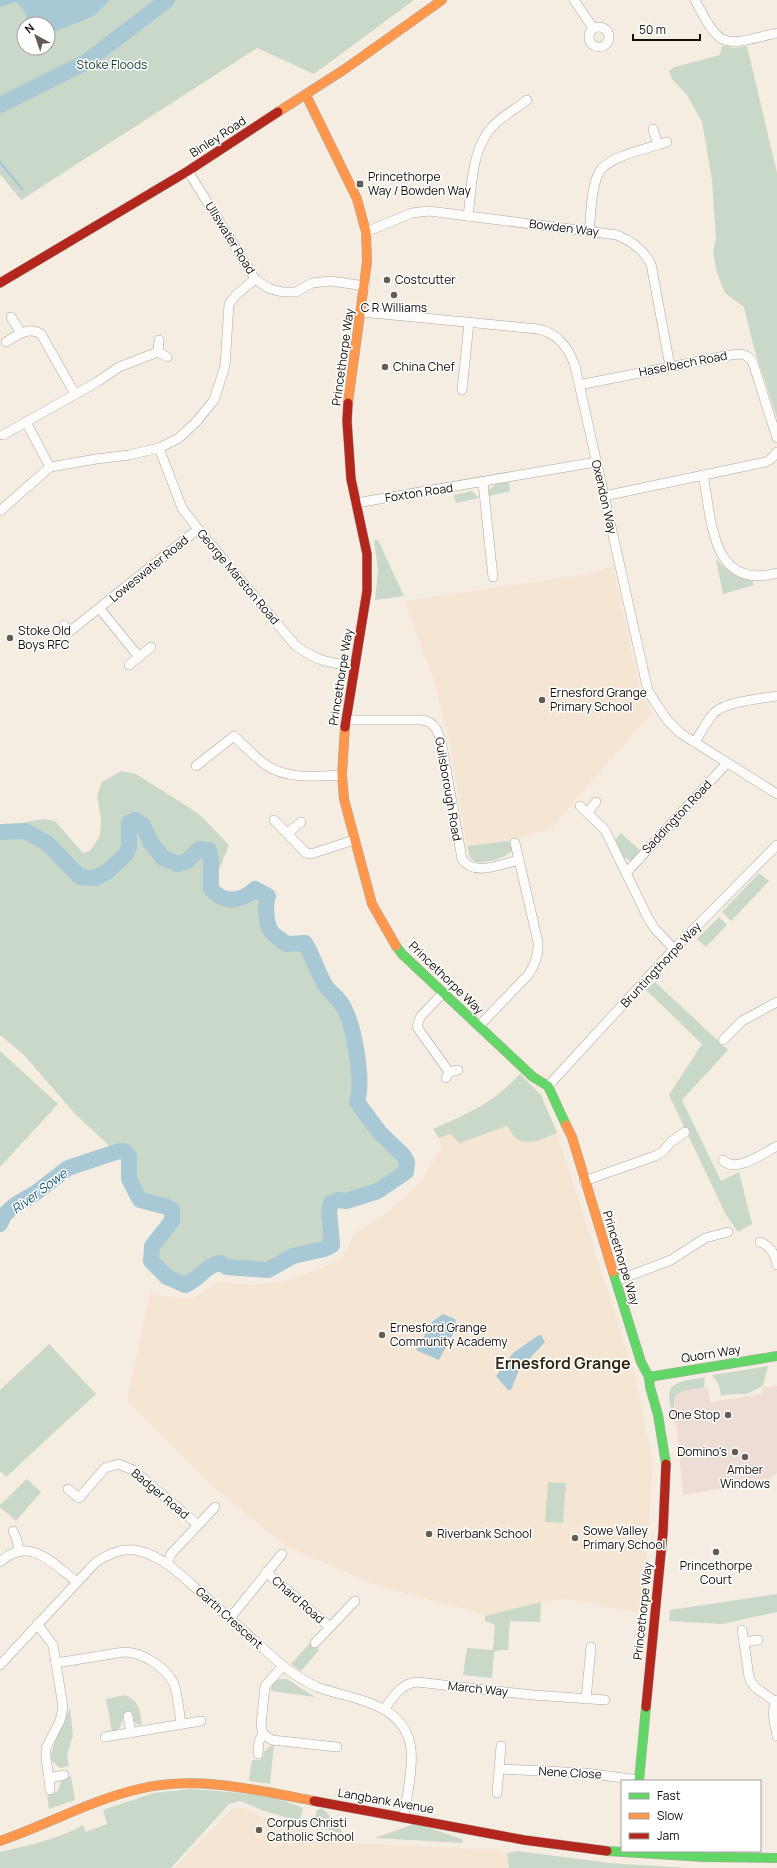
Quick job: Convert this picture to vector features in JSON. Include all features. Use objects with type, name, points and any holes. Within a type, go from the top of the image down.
[{"type":"street","name":"Binley Road","points":[[0,284],[188,172],[306,95],[399,32],[442,0]]},
{"type":"street","points":[[574,0],[593,28]]},
{"type":"street","points":[[695,0],[709,26],[723,40],[735,43],[777,33]]},
{"type":"street","name":"Princethorpe Way","points":[[306,95],[357,199],[366,232],[367,262],[365,286],[347,410],[349,465],[366,546],[368,573],[367,596],[346,720],[342,775],[344,799],[372,904],[388,934],[402,954],[442,994],[533,1076],[548,1086],[572,1137],[584,1181],[641,1362],[650,1377],[650,1387],[659,1421],[666,1466],[663,1532],[639,1780]]},
{"type":"street","points":[[468,216],[476,158],[484,138],[495,124],[527,100]]},
{"type":"street","points":[[589,232],[595,182],[602,168],[614,160],[663,143],[654,128]]},
{"type":"street","name":"Ullswater Road","points":[[50,467],[129,455],[159,448],[179,438],[198,422],[214,400],[225,366],[229,304],[236,295],[255,279],[188,172]]},
{"type":"street","name":"Bowden Way","points":[[366,232],[420,212],[435,212],[589,232],[623,238],[633,243],[647,257],[653,272],[670,366]]},
{"type":"street","points":[[255,279],[268,288],[282,292],[296,292],[312,284],[331,281],[365,286]]},
{"type":"street","name":"Oxendon Way","points":[[361,312],[538,330],[550,333],[564,345],[571,355],[579,384],[646,687],[667,720],[680,733],[777,794]]},
{"type":"street","points":[[11,317],[21,333]]},
{"type":"street","points":[[462,390],[469,323]]},
{"type":"street","points":[[6,342],[21,333],[30,330],[37,331],[44,338],[75,394]]},
{"type":"street","points":[[158,352],[159,340]]},
{"type":"street","points":[[3,435],[119,367],[158,352]]},
{"type":"street","points":[[158,352],[167,357]]},
{"type":"street","name":"Haselbech Road","points":[[579,384],[736,354],[747,356],[753,363],[777,438]]},
{"type":"street","points":[[0,511],[50,467],[26,422]]},
{"type":"street","name":"George Marston Road","points":[[159,448],[182,508],[295,645],[311,657],[329,663],[354,666]]},
{"type":"street","points":[[604,496],[766,462],[772,459],[777,452]]},
{"type":"street","name":"Foxton Road","points":[[356,503],[483,483],[596,462]]},
{"type":"street","points":[[703,475],[716,545],[721,556],[731,567],[746,575],[760,576],[777,573]]},
{"type":"street","points":[[483,483],[493,577]]},
{"type":"street","name":"Loweswater Road","points":[[64,626],[69,632],[100,609],[198,529]]},
{"type":"street","name":"Loweswater Road","points":[[100,609],[139,657]]},
{"type":"street","points":[[129,666],[151,647]]},
{"type":"street","points":[[695,742],[712,716],[721,709],[733,704],[777,696]]},
{"type":"street","name":"Guilsborough Road","points":[[346,720],[422,720],[433,724],[437,729],[442,746],[462,858],[469,866],[478,869],[519,860]]},
{"type":"street","points":[[196,766],[234,736],[266,765],[279,772],[305,776],[342,775]]},
{"type":"street","name":"Saddington Road","points":[[627,872],[727,762]]},
{"type":"street","points":[[588,812],[596,802]]},
{"type":"street","points":[[580,806],[588,812],[605,830],[627,872],[648,918],[655,929],[674,949]]},
{"type":"street","points":[[274,820],[306,852],[311,854],[354,840]]},
{"type":"street","points":[[288,833],[301,822]]},
{"type":"street","points":[[479,1026],[528,974],[537,958],[538,942],[515,842]]},
{"type":"street","name":"Bruntingthorpe Way","points":[[548,1086],[674,949],[777,845]]},
{"type":"street","points":[[442,994],[418,1020],[417,1027],[451,1073]]},
{"type":"street","points":[[723,1040],[742,1021],[777,1002]]},
{"type":"street","points":[[584,1181],[655,1156],[662,1152],[671,1142],[685,1132]]},
{"type":"street","points":[[723,1160],[731,1165],[741,1164],[777,1146]]},
{"type":"street","points":[[616,1281],[671,1260],[706,1238],[728,1232]]},
{"type":"street","points":[[760,1242],[767,1245],[773,1252],[777,1265]]},
{"type":"street","name":"Quorn Way","points":[[650,1377],[777,1356]]},
{"type":"street","name":"Badger Road","points":[[68,1489],[79,1498],[105,1468],[118,1464],[133,1470],[198,1525]]},
{"type":"street","name":"Badger Road","points":[[167,1564],[171,1554],[215,1507]]},
{"type":"street","points":[[13,1530],[19,1551]]},
{"type":"street","points":[[0,1562],[19,1551],[29,1550],[36,1552],[76,1581]]},
{"type":"street","name":"Garth Crescent","points":[[0,1666],[76,1581],[96,1562],[123,1550],[138,1551],[167,1564],[283,1666],[310,1684],[368,1702],[387,1711],[401,1724],[411,1749],[410,1774],[404,1816]]},
{"type":"street","name":"Chard Road","points":[[230,1618],[282,1554]]},
{"type":"street","name":"Chard Road","points":[[266,1572],[330,1627]]},
{"type":"street","name":"Chard Road","points":[[315,1643],[355,1601]]},
{"type":"street","points":[[37,1624],[53,1645],[63,1707],[60,1720],[46,1748],[50,1790]]},
{"type":"street","points":[[742,1630],[749,1678],[756,1688],[776,1701],[773,1715],[777,1736]]},
{"type":"street","points":[[744,1642],[758,1640]]},
{"type":"street","points":[[586,1699],[591,1647]]},
{"type":"street","points":[[56,1664],[124,1652],[144,1655],[156,1664],[173,1683],[181,1724]]},
{"type":"street","points":[[283,1666],[265,1686],[261,1725],[264,1734],[272,1740],[337,1747]]},
{"type":"street","name":"March Way","points":[[387,1711],[386,1707],[400,1689],[408,1683],[417,1682],[533,1695],[605,1700]]},
{"type":"street","points":[[128,1716],[130,1733]]},
{"type":"street","points":[[105,1737],[201,1720]]},
{"type":"street","points":[[258,1754],[259,1741],[264,1734]]},
{"type":"street","points":[[497,1793],[501,1746]]},
{"type":"street","name":"Nene Close","points":[[500,1769],[585,1773],[632,1780]]},
{"type":"street","points":[[49,1778],[64,1774]]},
{"type":"street","name":"Langbank Avenue","points":[[0,1841],[97,1803],[136,1790],[160,1785],[191,1783],[252,1789],[404,1816],[491,1834],[583,1848],[621,1851]]},
{"type":"street","name":"Langbank Avenue","points":[[632,1852],[712,1858],[777,1858]]},
{"type":"shaded area","name":"Ernesford Grange Primary School","points":[[613,566],[640,690],[652,713],[551,829],[509,841],[467,846],[449,739],[435,684],[405,601],[588,574]]},
{"type":"shaded area","name":"Ernesford Grange Community Academy","points":[[541,1095],[555,1127],[634,1372],[653,1462],[643,1614],[567,1599],[541,1602],[485,1616],[465,1609],[378,1586],[284,1545],[218,1491],[127,1401],[150,1293],[174,1298],[191,1299],[218,1282],[253,1285],[282,1282],[329,1265],[342,1258],[356,1232],[387,1213],[423,1179],[442,1146],[439,1138]]},
{"type":"shaded area","points":[[707,1386],[710,1402],[763,1394],[762,1388],[777,1386],[777,1473],[772,1477],[765,1481],[683,1495],[674,1397],[680,1391]]},
{"type":"shaded area","name":"Corpus Christi Catholic School","points":[[240,1807],[262,1817],[352,1843],[499,1850],[507,1853],[509,1868],[174,1868],[229,1812],[234,1808]]},
{"type":"green space","name":"Stoke Floods","points":[[0,0],[414,0],[314,74],[257,48],[21,200],[0,174]]},
{"type":"green space","points":[[722,46],[734,48],[747,46],[777,173],[777,418],[754,348],[744,307],[725,293],[717,273],[713,252],[716,239],[712,180],[702,122],[687,95],[672,79],[669,71],[675,67],[720,55]]},
{"type":"green space","points":[[509,482],[510,491],[489,496],[489,490],[496,484]]},
{"type":"green space","points":[[472,491],[479,498],[456,503],[454,495]]},
{"type":"green space","points":[[374,540],[378,540],[404,596],[375,600],[378,570]]},
{"type":"green space","points":[[716,559],[732,573],[752,581],[754,585],[723,594]]},
{"type":"green space","points":[[121,771],[136,774],[190,808],[202,817],[229,845],[221,865],[210,882],[211,889],[216,896],[227,901],[249,895],[255,889],[268,896],[266,914],[269,928],[272,933],[286,944],[305,943],[325,985],[343,1006],[351,1026],[358,1068],[359,1093],[357,1102],[380,1133],[403,1155],[407,1162],[406,1172],[378,1191],[346,1201],[338,1200],[331,1203],[329,1212],[332,1245],[324,1249],[294,1256],[268,1270],[227,1267],[220,1263],[211,1265],[196,1281],[185,1285],[167,1277],[151,1261],[152,1246],[172,1221],[172,1210],[167,1207],[140,1200],[129,1179],[129,1155],[124,1151],[116,1152],[75,1114],[24,1055],[0,1035],[0,828],[5,832],[25,822],[44,819],[55,821],[83,853],[90,851],[100,836],[101,818],[97,796],[102,782]]},
{"type":"green space","points":[[621,833],[642,852],[631,861],[622,856],[614,841]]},
{"type":"green space","points":[[509,841],[513,850],[500,858],[485,862],[475,862],[470,857],[467,846]]},
{"type":"green space","points":[[759,873],[769,881],[731,921],[722,912]]},
{"type":"green space","points":[[719,917],[727,925],[706,947],[697,939]]},
{"type":"green space","points":[[655,982],[728,1050],[682,1100],[721,1181],[739,1172],[752,1224],[738,1232],[726,1215],[669,1095],[702,1044],[646,990]]},
{"type":"green space","points":[[0,1051],[58,1104],[0,1167]]},
{"type":"green space","points":[[520,1074],[541,1095],[557,1133],[532,1142],[527,1142],[517,1139],[507,1126],[460,1143],[450,1134],[439,1138],[433,1129],[480,1107],[500,1093]]},
{"type":"green space","points":[[49,1344],[96,1394],[6,1477],[0,1471],[0,1390]]},
{"type":"green space","points":[[768,1366],[763,1386],[746,1394],[730,1394],[721,1396],[719,1385],[712,1375]]},
{"type":"green space","points":[[705,1377],[704,1387],[684,1391],[676,1396],[674,1407],[676,1427],[670,1404],[670,1390],[680,1382]]},
{"type":"green space","points":[[27,1479],[41,1492],[16,1521],[0,1507],[0,1505]]},
{"type":"green space","points":[[548,1482],[566,1483],[563,1523],[545,1522]]},
{"type":"green space","points":[[777,1594],[777,1612],[722,1624],[669,1621],[670,1610]]},
{"type":"green space","points":[[541,1602],[540,1622],[510,1621],[508,1650],[499,1650],[494,1652],[492,1678],[463,1675],[467,1648],[493,1650],[495,1625],[485,1621],[485,1616]]},
{"type":"green space","points":[[310,1643],[319,1650],[301,1671],[291,1664]]},
{"type":"green space","points":[[279,1679],[287,1679],[315,1697],[271,1691],[272,1684]]},
{"type":"green space","points":[[125,1695],[134,1701],[138,1707],[142,1725],[136,1724],[131,1716],[123,1717],[119,1728],[112,1732],[106,1699]]},
{"type":"green space","points":[[70,1708],[73,1735],[67,1755],[69,1766],[60,1768],[50,1759],[57,1735]]},
{"type":"green space","points":[[274,1745],[270,1784],[249,1781],[252,1760],[260,1760],[264,1756],[263,1753],[269,1747]]},
{"type":"green space","points":[[71,1776],[75,1800],[49,1809],[47,1796],[58,1791],[61,1780]]},
{"type":"green space","points":[[191,1789],[234,1792],[262,1796],[290,1803],[303,1808],[300,1821],[267,1812],[240,1801],[229,1804],[171,1868],[0,1868],[0,1852],[63,1835],[83,1825],[86,1832],[107,1824],[103,1810],[154,1793]]},
{"type":"green space","points":[[322,1808],[344,1834],[312,1826],[317,1810]]},
{"type":"green space","points":[[414,1824],[462,1839],[463,1843],[375,1838]]},
{"type":"green space","points":[[517,1851],[610,1863],[688,1868],[509,1868],[507,1853]]},
{"type":"water","points":[[0,0],[110,0],[94,16],[56,31],[56,16],[26,16],[24,10],[16,2],[0,7]]},
{"type":"water","points":[[443,1314],[455,1319],[457,1326],[439,1360],[416,1350],[433,1321]]},
{"type":"water","points":[[541,1335],[545,1342],[519,1370],[511,1390],[508,1390],[496,1376],[513,1353]]},
{"type":"waterway","name":"River Sowe","points":[[0,105],[86,62],[167,0]]},
{"type":"waterway","points":[[0,162],[22,189]]},
{"type":"waterway","name":"River Sowe","points":[[0,832],[25,831],[47,843],[80,877],[95,878],[107,872],[126,854],[129,847],[129,823],[135,820],[143,825],[151,843],[163,858],[178,864],[187,861],[199,849],[209,850],[211,861],[211,889],[221,897],[233,900],[238,899],[244,897],[255,889],[268,896],[266,914],[269,928],[274,935],[286,944],[305,943],[325,985],[341,1003],[347,1015],[351,1026],[359,1067],[359,1093],[357,1102],[380,1133],[403,1155],[407,1162],[406,1172],[378,1191],[346,1201],[338,1200],[331,1203],[329,1212],[332,1245],[324,1249],[293,1256],[268,1270],[227,1267],[220,1263],[206,1269],[195,1279],[185,1285],[167,1277],[151,1261],[152,1246],[172,1221],[172,1210],[167,1207],[140,1200],[129,1179],[129,1156],[124,1151],[116,1152],[68,1168],[34,1194],[15,1205],[4,1215],[0,1224]]},
{"type":"traffic: fast","points":[[396,946],[402,954],[533,1077],[548,1086],[566,1125]]},
{"type":"traffic: fast","points":[[613,1272],[641,1362],[649,1377],[650,1387],[658,1415],[666,1464]]},
{"type":"traffic: fast","points":[[649,1377],[777,1356]]},
{"type":"traffic: fast","points":[[639,1780],[646,1707]]},
{"type":"traffic: fast","points":[[607,1851],[621,1852]]},
{"type":"traffic: fast","points":[[623,1852],[704,1857],[777,1858]]},
{"type":"traffic: slow","points":[[278,112],[345,69],[442,0]]},
{"type":"traffic: slow","points":[[306,95],[357,199],[366,232],[367,262],[348,403]]},
{"type":"traffic: slow","points":[[345,727],[342,775],[344,799],[372,904],[396,946]]},
{"type":"traffic: slow","points":[[566,1125],[572,1137],[613,1272]]},
{"type":"traffic: slow","points":[[0,1841],[86,1806],[121,1794],[161,1785],[183,1783],[227,1786],[314,1801]]},
{"type":"traffic: jam","points":[[0,283],[188,171],[278,112]]},
{"type":"traffic: jam","points":[[345,727],[367,591],[367,554],[351,479],[347,421],[348,403]]},
{"type":"traffic: jam","points":[[646,1707],[663,1532],[666,1464]]},
{"type":"traffic: jam","points":[[314,1801],[524,1840],[607,1851]]},
{"type":"place","name":"Princethorpe Way / Bowden Way","points":[[360,184]]},
{"type":"place","name":"Costcutter","points":[[387,280]]},
{"type":"place","name":"C R Williams","points":[[394,295]]},
{"type":"place","name":"China Chef","points":[[385,367]]},
{"type":"place","name":"Stoke Old Boys RFC","points":[[10,638]]},
{"type":"place","name":"Ernesford Grange Primary School","points":[[542,700]]},
{"type":"place","name":"Ernesford Grange Community Academy","points":[[382,1335]]},
{"type":"place","name":"One Stop","points":[[728,1415]]},
{"type":"place","name":"Domino's","points":[[735,1452]]},
{"type":"place","name":"Amber Windows","points":[[745,1457]]},
{"type":"place","name":"Riverbank School","points":[[429,1534]]},
{"type":"place","name":"Sowe Valley Primary School","points":[[575,1538]]},
{"type":"place","name":"Princethorpe Court","points":[[716,1552]]},
{"type":"place","name":"Corpus Christi Catholic School","points":[[259,1830]]},
{"type":"district","name":"Ernesford Grange","points":[[563,1363]]}]
